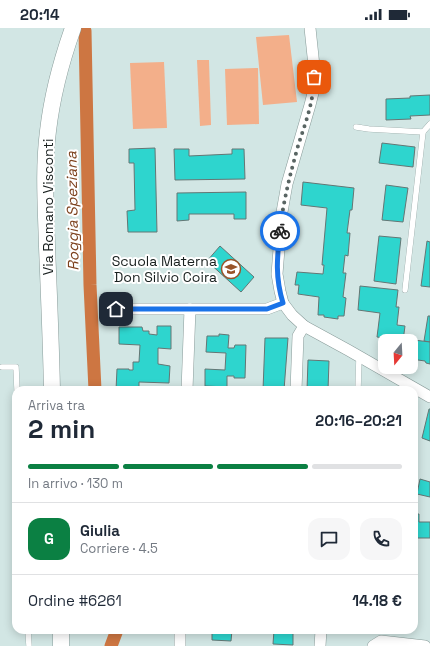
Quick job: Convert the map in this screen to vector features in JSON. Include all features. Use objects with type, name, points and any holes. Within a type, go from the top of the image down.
[{"type":"street","name":"Via Romano Visconti","points":[[52,386],[46,160],[52,100],[59,71],[73,28]]},
{"type":"street","points":[[310,28],[314,66],[314,89],[287,184],[282,212],[277,274],[283,303],[292,315],[304,326],[411,386]]},
{"type":"street","points":[[116,309],[267,309],[283,303]]},
{"type":"street","points":[[187,386],[190,309]]},
{"type":"street","points":[[296,386],[298,336],[304,326]]},
{"type":"street","points":[[418,390],[430,397]]},
{"type":"street","points":[[61,634],[61,646]]},
{"type":"street","points":[[180,634],[180,646]]},
{"type":"street","points":[[320,634],[320,646]]},
{"type":"street","points":[[373,646],[382,641],[425,646]]},
{"type":"lane","points":[[405,290],[424,132],[430,124]]},
{"type":"lane","points":[[356,127],[424,132]]},
{"type":"lane","points":[[358,386],[359,356]]},
{"type":"lane","points":[[2,367],[16,367],[17,386]]},
{"type":"lane","points":[[28,634],[29,646]]},
{"type":"shaded area","points":[[289,35],[297,102],[263,105],[256,37]]},
{"type":"shaded area","points":[[197,60],[209,60],[211,125],[200,126]]},
{"type":"shaded area","points":[[164,62],[167,128],[133,129],[130,63]]},
{"type":"shaded area","points":[[258,68],[259,124],[227,125],[225,69]]},
{"type":"building","points":[[430,95],[430,115],[410,116],[411,119],[386,120],[386,99]]},
{"type":"building","points":[[382,143],[415,147],[413,167],[379,163]]},
{"type":"building","points":[[155,148],[157,232],[128,232],[127,211],[135,210],[134,163],[129,163],[129,149]]},
{"type":"building","points":[[174,149],[189,149],[189,156],[232,154],[232,149],[244,149],[245,179],[175,180]]},
{"type":"building","points":[[303,182],[354,188],[352,210],[350,210],[347,233],[350,233],[348,256],[345,255],[343,273],[346,273],[343,297],[346,298],[344,316],[338,316],[338,319],[318,315],[319,297],[298,294],[299,285],[295,285],[297,272],[323,274],[324,265],[322,265],[327,208],[301,205]]},
{"type":"building","points":[[386,185],[408,188],[403,222],[382,220]]},
{"type":"building","points":[[246,192],[246,219],[234,219],[234,214],[189,214],[189,220],[177,221],[177,193]]},
{"type":"building","points":[[379,236],[401,238],[396,284],[374,281]]},
{"type":"building","points":[[427,241],[430,242],[430,287],[421,286]]},
{"type":"building","name":"Scuola Materna Don Silvio Coira","points":[[220,246],[254,277],[241,292],[207,261]]},
{"type":"building","points":[[360,286],[398,290],[396,307],[399,307],[397,325],[405,326],[404,334],[378,334],[377,337],[380,313],[358,310]]},
{"type":"building","points":[[428,316],[430,316],[430,342],[424,341]]},
{"type":"building","points":[[157,326],[171,326],[171,349],[158,348],[158,364],[170,366],[169,383],[139,382],[139,386],[116,386],[117,369],[133,370],[133,362],[139,362],[140,345],[119,344],[119,327],[142,327],[143,331],[149,331],[149,334],[157,335]]},
{"type":"building","points":[[219,334],[229,335],[228,348],[234,348],[235,345],[246,345],[245,378],[234,378],[234,376],[227,376],[227,386],[205,386],[205,369],[225,370],[226,353],[206,352],[207,336],[219,336]]},
{"type":"building","points":[[265,338],[288,338],[284,386],[263,386]]},
{"type":"building","points":[[418,340],[430,342],[430,364],[426,363],[425,361],[418,360]]},
{"type":"building","points":[[308,360],[329,361],[328,386],[307,386]]},
{"type":"building","points":[[430,409],[430,441],[422,438]]},
{"type":"building","points":[[420,479],[430,482],[430,497],[418,494]]},
{"type":"building","points":[[418,514],[419,522],[430,522],[430,538],[418,538]]},
{"type":"building","points":[[212,634],[232,634],[231,641],[212,640]]},
{"type":"building","points":[[274,634],[293,634],[293,645],[273,644]]},
{"type":"waterway","name":"Roggia Speziana","points":[[85,31],[90,285],[95,386]]},
{"type":"waterway","name":"Roggia Speziana","points":[[111,646],[116,634]]},
{"type":"way so far","points":[[280,231],[287,184],[310,105],[314,89],[314,77]]},
{"type":"place","name":"Scuola Materna Don Silvio Coira","points":[[231,269]]},
{"type":"route","points":[[116,309],[267,309],[283,303],[277,274],[280,231]]}]
